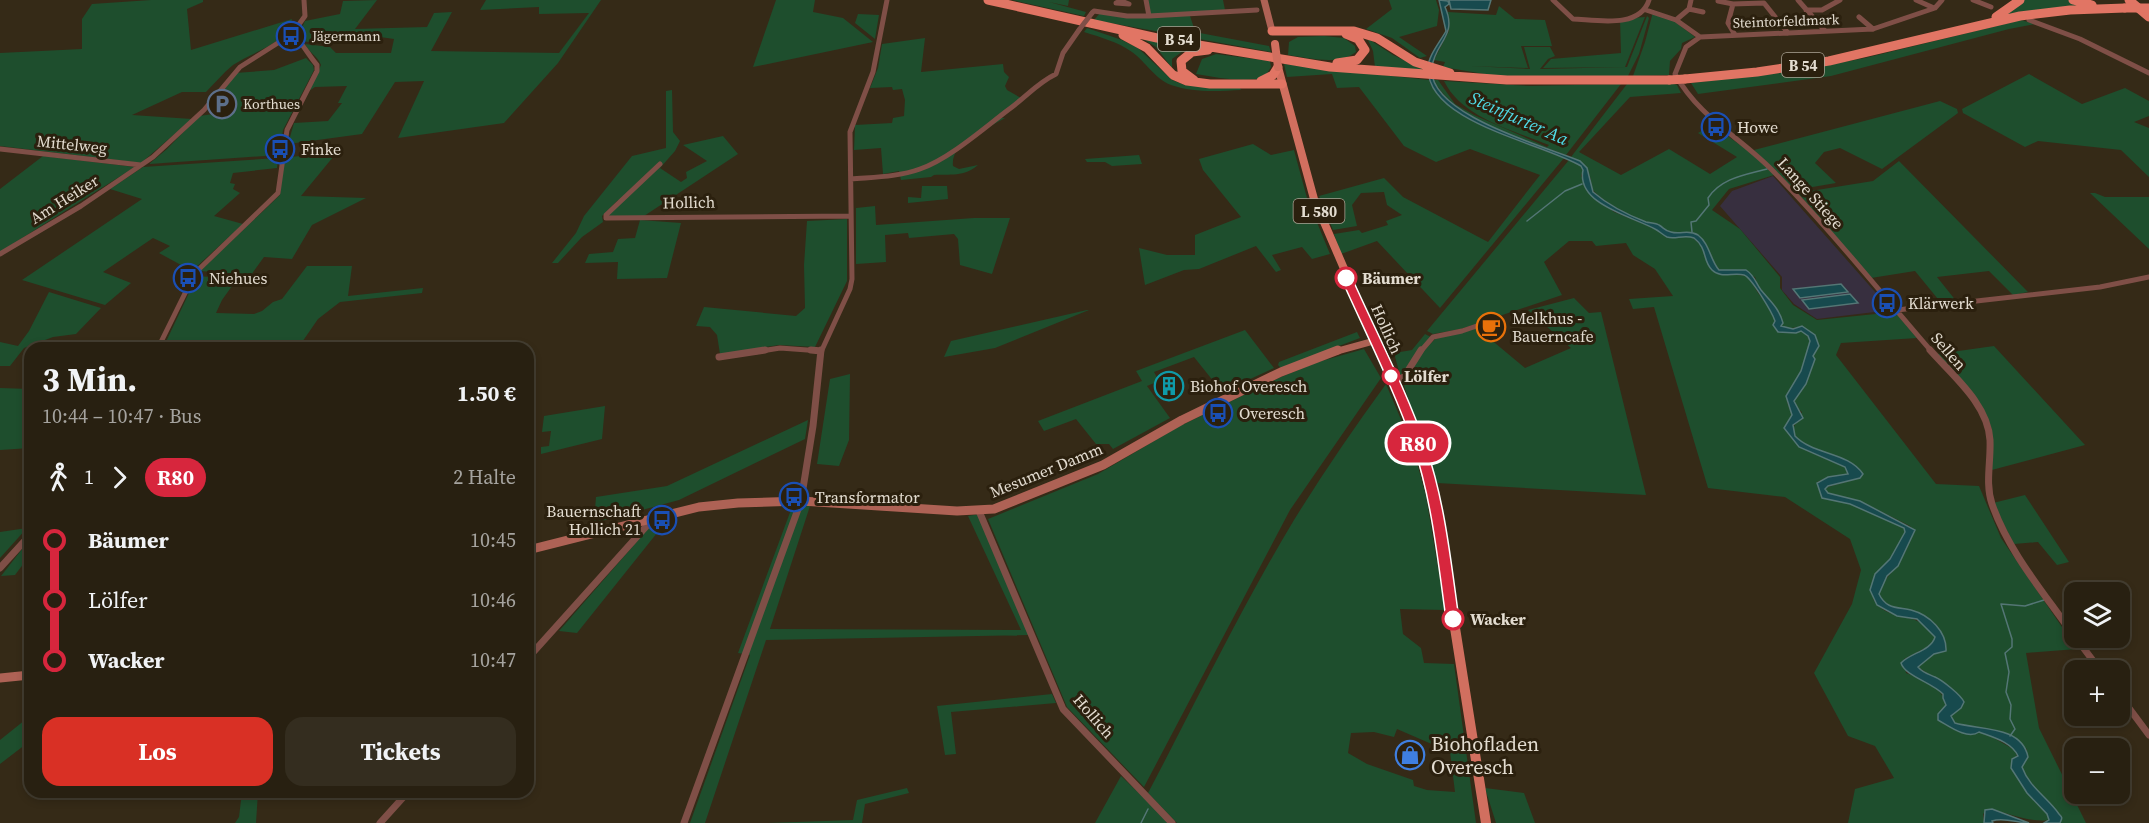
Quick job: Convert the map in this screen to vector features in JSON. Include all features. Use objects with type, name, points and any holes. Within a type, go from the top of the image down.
[{"type":"highway","name":"B 54","points":[[988,0],[1089,24],[1330,67],[1507,80],[1618,81],[1672,77],[1685,79],[1757,72],[1829,61],[1978,25],[2049,12],[2110,8],[2127,4],[2149,8]]},
{"type":"highway","name":"B 54","points":[[999,0],[1097,24],[1316,62],[1417,75]]},
{"type":"highway","points":[[1978,25],[2004,13],[2020,0]]},
{"type":"highway","points":[[2073,0],[2110,8]]},
{"type":"highway","points":[[2127,4],[2149,17]]},
{"type":"highway","points":[[1089,24],[1138,42],[1173,75],[1187,81],[1210,84],[1282,84]]},
{"type":"highway","points":[[1272,31],[1349,34],[1358,39],[1365,50],[1357,60],[1316,62]]},
{"type":"highway","points":[[1272,31],[1353,31],[1377,38],[1415,62],[1448,75]]},
{"type":"highway","points":[[1275,44],[1285,33]]},
{"type":"highway","points":[[1247,54],[1197,51],[1183,57],[1180,67],[1186,75],[1198,81],[1261,81],[1282,84]]},
{"type":"highway","points":[[1261,81],[1269,79],[1278,67]]},
{"type":"main road","name":"L 580","points":[[1264,0],[1272,31]]},
{"type":"main road","name":"Hollich","points":[[1272,31],[1282,84],[1314,199],[1413,428],[1431,487],[1486,823]]},
{"type":"main road","name":"Mesumer Damm","points":[[534,548],[699,507],[801,501],[979,511],[1006,506],[1079,476],[1182,420],[1304,362],[1374,341]]},
{"type":"main road","points":[[0,678],[24,676]]},
{"type":"street","points":[[161,342],[195,273],[278,193],[287,130],[317,71],[317,65],[304,51],[298,38],[292,34],[305,16],[304,0]]},
{"type":"street","points":[[684,823],[801,501],[821,351],[850,290],[852,279],[850,132],[873,72],[886,0]]},
{"type":"street","points":[[1146,0],[1149,16]]},
{"type":"street","points":[[1553,0],[1573,19],[1639,16],[1646,9],[1648,0]]},
{"type":"street","points":[[1676,20],[1689,9],[1691,0]]},
{"type":"street","points":[[1798,0],[1825,32]]},
{"type":"street","points":[[1806,10],[1822,10],[1839,0]]},
{"type":"street","points":[[1916,0],[1935,8],[1942,0]]},
{"type":"street","points":[[1973,0],[1991,7]]},
{"type":"street","points":[[1718,1],[1732,4],[1764,3],[1788,33]]},
{"type":"street","points":[[1732,4],[1728,23],[1735,35]]},
{"type":"street","name":"Steintorfeldmark","points":[[1700,38],[1873,29],[1935,8]]},
{"type":"street","points":[[1646,9],[1676,20],[1700,38],[1686,47],[1672,77]]},
{"type":"street","points":[[1689,9],[1702,12]]},
{"type":"street","points":[[851,179],[912,173],[943,157],[1010,109],[1043,80],[1056,74],[1063,53],[1094,11],[1127,16],[1149,16],[1257,10]]},
{"type":"street","name":"Steintorfeldmark","points":[[1859,17],[1873,29]]},
{"type":"street","points":[[2028,20],[2080,39],[2149,73]]},
{"type":"street","name":"Am Heiker","points":[[0,254],[81,206],[142,165],[204,110],[240,67],[292,34]]},
{"type":"street","name":"Lange Stiege","points":[[1672,77],[1712,123],[1762,159],[1897,310]]},
{"type":"street","name":"Mittelweg","points":[[0,149],[142,165]]},
{"type":"street","name":"Hollich","points":[[660,164],[606,215],[606,218],[851,216]]},
{"type":"street","name":"Sellen","points":[[1897,310],[2100,287],[2149,277]]},
{"type":"street","name":"Sellen","points":[[1897,310],[1987,417],[1990,430],[1988,487],[1992,504],[2009,540],[2026,568],[2064,622]]},
{"type":"street","points":[[1394,382],[1404,377],[1416,356],[1433,337],[1462,331],[1500,318]]},
{"type":"street","points":[[719,357],[780,348],[821,351]]},
{"type":"street","name":"Hollich","points":[[979,511],[1063,709],[1172,823]]},
{"type":"street","points":[[534,651],[655,517]]},
{"type":"street","points":[[0,568],[24,542]]},
{"type":"street","name":"Sellen","points":[[2083,648],[2092,660]]},
{"type":"street","points":[[2130,709],[2149,735]]},
{"type":"street","points":[[380,823],[403,798]]},
{"type":"shaded area","points":[[1773,176],[1891,310],[1817,319],[1794,304],[1782,290],[1782,277],[1720,206],[1732,191]]},
{"type":"green space","points":[[151,0],[203,0],[187,9],[191,50],[292,19],[289,28],[276,41],[233,65],[206,92],[182,92],[132,115],[192,119],[141,163],[0,146],[0,53],[82,49],[82,19],[92,4]]},
{"type":"green space","points":[[377,0],[355,29],[427,27],[434,13],[452,12],[431,51],[559,53],[589,13],[539,14],[539,7],[480,10],[486,0],[601,0],[558,63],[504,123],[398,138],[424,81],[395,82],[362,134],[288,144],[294,123],[328,121],[342,103],[338,103],[347,86],[315,87],[309,91],[321,65],[305,44],[330,47],[336,53],[391,53],[394,39],[346,32],[328,45],[302,41],[300,32],[305,21],[340,14],[343,1]]},
{"type":"green space","points":[[776,0],[815,0],[813,12],[843,18],[873,42],[753,67]]},
{"type":"green space","points":[[1012,0],[1069,0],[1068,6],[1049,2],[1086,12],[1084,16]]},
{"type":"green space","points":[[1147,0],[1223,0],[1225,10],[1150,15]]},
{"type":"green space","points":[[1389,0],[1436,0],[1439,10],[1437,26],[1399,37],[1427,56],[1420,58],[1392,38],[1366,29],[1392,9]]},
{"type":"green space","points":[[2023,0],[2070,0],[2094,6],[1996,19]]},
{"type":"green space","points":[[1499,6],[1515,19],[1545,20],[1552,46],[1521,46],[1528,68],[1470,66],[1530,69],[1524,47],[1550,47],[1555,56],[1548,59],[1540,69],[1627,67],[1647,16],[1649,18],[1639,54],[1628,76],[1496,76],[1443,67],[1445,62],[1434,60],[1449,31],[1448,12],[1496,15]]},
{"type":"green space","points":[[1653,12],[1674,21],[1695,37],[1682,43],[1681,49],[1670,61],[1669,75],[1633,76],[1645,42]]},
{"type":"green space","points":[[1100,13],[1190,16],[1195,31],[1168,27],[1269,46],[1271,52],[1094,20]]},
{"type":"green space","points":[[858,14],[879,15],[875,39],[855,23]]},
{"type":"green space","points":[[1645,17],[1625,67],[1543,68],[1551,59],[1621,53],[1620,19]]},
{"type":"green space","points":[[2021,20],[2035,24],[1831,76],[1698,94],[1691,83],[1797,71],[1865,58]]},
{"type":"green space","points":[[1087,28],[1138,48],[1172,80],[1185,85],[1240,88],[1241,90],[1197,90],[1171,85],[1160,79],[1127,48],[1084,32]]},
{"type":"green space","points":[[1140,37],[1168,41],[1186,49],[1172,59],[1172,68],[1156,47]]},
{"type":"green space","points":[[1298,37],[1344,38],[1355,46],[1356,52],[1341,59],[1332,60],[1288,55],[1289,42]]},
{"type":"green space","points":[[925,38],[921,72],[1003,64],[1004,72],[1009,77],[1005,86],[1007,90],[1021,98],[996,118],[1005,118],[971,137],[957,150],[953,166],[959,169],[978,165],[973,169],[957,174],[901,180],[899,171],[883,174],[881,148],[854,150],[855,125],[892,123],[893,118],[904,116],[905,100],[902,89],[870,88],[878,68],[882,44]]},
{"type":"green space","points":[[1367,38],[1393,55],[1426,70],[1375,67],[1373,51]]},
{"type":"green space","points":[[1216,54],[1270,61],[1271,67],[1264,78],[1247,80],[1196,74],[1202,59]]},
{"type":"green space","points":[[306,58],[313,65],[314,70],[283,130],[279,155],[149,164],[199,116],[228,112],[236,98],[215,100],[235,73],[274,70]]},
{"type":"green space","points":[[1284,64],[1429,80],[1437,93],[1450,106],[1468,117],[1509,137],[1564,158],[1440,308],[1377,241],[1341,254],[1334,234],[1359,230],[1362,233],[1388,225],[1386,221],[1402,215],[1387,205],[1384,192],[1361,193],[1352,205],[1357,226],[1333,230],[1319,196],[1384,178],[1403,197],[1488,242],[1540,175],[1470,149],[1436,162],[1404,146],[1359,87],[1337,88],[1332,74],[1287,77]]},
{"type":"green space","points":[[2029,74],[2082,104],[2125,88],[2149,101],[2149,116],[2134,122],[2149,128],[2149,177],[2121,150],[2038,141],[2025,147],[1963,113],[1962,109]]},
{"type":"green space","points":[[1434,80],[1438,80],[1455,104],[1474,115],[1547,147],[1549,145],[1476,114],[1452,94],[1444,81],[1530,86],[1621,84],[1566,155],[1511,135],[1473,117],[1457,106],[1443,94]]},
{"type":"green space","points":[[1671,83],[1677,85],[1681,93],[1630,97],[1579,152],[1621,175],[1669,149],[1710,174],[1737,157],[1698,133],[1712,125],[1760,159],[1774,175],[1729,189],[1712,210],[1740,229],[1780,277],[1780,288],[1793,305],[1817,320],[1895,312],[1917,338],[1841,343],[1836,355],[1936,484],[1979,486],[2001,538],[2064,630],[2064,648],[2077,649],[2026,653],[2039,728],[2064,779],[2064,804],[2077,804],[2086,823],[2060,823],[2060,817],[2056,811],[2024,775],[2022,766],[2027,749],[1955,723],[1951,716],[1955,713],[1956,692],[1918,667],[1937,652],[1937,625],[1916,612],[1891,606],[1879,594],[1884,582],[1901,560],[1914,532],[1910,526],[1860,501],[1828,493],[1825,489],[1828,487],[1860,478],[1855,469],[1851,463],[1842,458],[1803,443],[1792,430],[1802,412],[1796,407],[1794,397],[1806,384],[1815,359],[1813,356],[1815,335],[1798,327],[1786,329],[1781,326],[1777,310],[1761,290],[1755,277],[1737,270],[1720,270],[1698,235],[1691,232],[1667,231],[1659,225],[1624,212],[1600,197],[1591,187],[1586,169],[1571,157],[1627,84]]},
{"type":"green space","points":[[672,90],[673,132],[680,141],[675,151],[660,168],[681,182],[687,178],[686,172],[707,161],[683,145],[723,136],[738,154],[641,218],[607,217],[625,198],[618,200],[602,216],[603,222],[582,237],[558,263],[552,263],[576,233],[584,216],[632,156],[666,148],[666,91]]},
{"type":"green space","points":[[1940,101],[1957,109],[1958,113],[1882,169],[1840,148],[1824,152],[1815,163],[1836,183],[1795,190],[1754,150]]},
{"type":"green space","points":[[1253,144],[1271,155],[1294,150],[1307,198],[1330,254],[1312,259],[1302,247],[1272,255],[1281,270],[1276,272],[1256,246],[1199,269],[1184,270],[1145,285],[1139,248],[1167,255],[1195,255],[1195,235],[1241,217],[1203,170],[1199,159]]},
{"type":"green space","points":[[338,151],[301,196],[366,198],[312,225],[292,259],[264,257],[251,275],[200,271],[280,195],[284,158]]},
{"type":"green space","points":[[1139,155],[1142,164],[1112,166],[1105,162],[1087,162],[1085,159]]},
{"type":"green space","points":[[43,156],[135,167],[0,252],[0,189]]},
{"type":"green space","points":[[278,158],[277,168],[233,173],[230,183],[235,184],[233,189],[240,193],[214,216],[243,224],[192,271],[159,253],[170,246],[153,238],[103,272],[131,283],[105,305],[22,280],[142,199],[110,189],[143,167]]},
{"type":"green space","points":[[1569,160],[1581,166],[1583,170],[1581,176],[1598,199],[1614,212],[1656,229],[1667,237],[1690,236],[1702,248],[1716,273],[1748,276],[1771,309],[1775,321],[1773,325],[1778,332],[1801,331],[1808,337],[1810,342],[1807,357],[1787,402],[1792,415],[1784,428],[1807,451],[1845,467],[1849,474],[1828,477],[1817,482],[1822,498],[1850,504],[1904,528],[1905,532],[1890,559],[1873,599],[1887,612],[1920,622],[1935,637],[1931,645],[1904,659],[1906,673],[1936,688],[1944,698],[1947,705],[1938,714],[1939,720],[1962,733],[1979,732],[1992,737],[2015,750],[2027,793],[2047,814],[2049,820],[2027,819],[1990,809],[1983,814],[1984,823],[1848,823],[1855,789],[1894,778],[1875,746],[1848,736],[1814,673],[1852,604],[1861,570],[1850,539],[1785,497],[1708,488],[1654,307],[1633,309],[1629,299],[1673,296],[1655,269],[1633,255],[1626,243],[1596,246],[1592,241],[1569,241],[1544,262],[1562,295],[1461,329],[1433,334],[1427,331]]},
{"type":"green space","points":[[1899,161],[2028,292],[2013,295],[1989,271],[1937,277],[1957,302],[1942,304],[1915,271],[1871,278],[1798,193],[1873,181]]},
{"type":"green space","points":[[922,186],[947,186],[948,199],[908,203],[908,197],[921,198]]},
{"type":"green space","points":[[2090,193],[2105,197],[2149,197],[2149,249]]},
{"type":"green space","points":[[875,206],[876,225],[974,218],[1010,218],[992,274],[960,265],[958,239],[954,234],[909,238],[908,233],[885,235],[886,262],[856,264],[856,208]]},
{"type":"green space","points":[[847,219],[847,281],[815,347],[779,345],[720,354],[717,335],[710,327],[696,326],[704,307],[796,316],[805,308],[804,265],[807,221]]},
{"type":"green space","points":[[640,220],[681,223],[667,278],[617,279],[618,262],[585,263],[589,254],[613,252],[618,239],[635,238]]},
{"type":"green space","points":[[307,266],[352,266],[348,296],[423,288],[422,293],[340,302],[318,319],[302,342],[166,342],[197,276],[237,279],[216,313],[254,314],[282,299]]},
{"type":"green space","points":[[49,292],[101,308],[76,334],[53,337],[40,342],[24,342],[24,348],[10,366],[0,366],[0,342],[18,346],[29,331]]},
{"type":"green space","points":[[1574,298],[1589,313],[1601,312],[1646,495],[1437,483],[1404,386],[1418,357],[1435,339],[1477,328],[1525,368],[1571,348],[1528,310]]},
{"type":"green space","points":[[1089,310],[995,348],[944,357],[951,341]]},
{"type":"green space","points":[[1245,330],[1274,368],[1222,392],[1194,357],[1154,372],[1159,381],[1147,386],[1170,418],[1113,449],[1109,444],[1096,444],[1076,419],[1044,431],[1038,421],[1142,381],[1136,371]]},
{"type":"green space","points":[[1357,332],[1360,338],[1281,368],[1278,365],[1279,362]]},
{"type":"green space","points":[[1425,334],[1431,337],[1400,375],[1394,353],[1412,350]]},
{"type":"green space","points":[[1994,346],[2085,445],[1988,471],[1992,430],[1984,410],[1937,354]]},
{"type":"green space","points":[[1364,349],[1381,378],[1290,510],[1144,787],[1067,707],[988,519],[1098,474],[1178,427],[1281,377],[1318,362]]},
{"type":"green space","points":[[850,374],[849,440],[839,466],[817,464],[830,379]]},
{"type":"green space","points":[[1386,384],[1413,448],[1426,496],[1445,610],[1400,609],[1403,634],[1421,648],[1424,663],[1454,664],[1476,823],[1177,823],[1148,793],[1274,553],[1316,485]],"holes":[[[1397,729],[1450,752],[1455,792],[1427,790],[1414,786],[1413,780],[1367,764],[1348,753],[1351,733],[1374,732],[1394,737]]]},
{"type":"green space","points":[[0,388],[24,389],[24,448],[0,450]]},
{"type":"green space","points":[[605,406],[602,439],[541,454],[541,447],[549,446],[551,431],[542,432],[544,416]]},
{"type":"green space","points":[[808,420],[805,439],[679,500],[594,523],[596,497],[667,486]]},
{"type":"green space","points":[[2025,495],[2069,562],[2057,565],[2038,542],[2014,544],[1993,503]]},
{"type":"green space","points":[[810,506],[770,629],[1021,630],[968,516],[979,514],[1029,635],[766,640],[705,823],[690,823],[750,655],[738,653],[792,507]]},
{"type":"green space","points":[[669,518],[577,633],[559,631],[655,521]]},
{"type":"green space","points":[[24,528],[24,531],[0,558],[0,532]]},
{"type":"green space","points":[[24,547],[24,563],[15,575],[1,576]]},
{"type":"green space","points":[[1052,694],[1056,703],[951,712],[956,754],[945,755],[937,706]]},
{"type":"green space","points":[[24,721],[24,746],[0,764],[0,740]]},
{"type":"green space","points":[[1121,776],[1170,823],[1095,823]]},
{"type":"green space","points":[[907,788],[909,793],[865,804],[862,823],[768,823],[853,820],[857,800]]},
{"type":"green space","points":[[1485,788],[1524,793],[1535,823],[1496,823]]},
{"type":"green space","points":[[241,798],[258,798],[256,823],[235,823],[239,817]]},
{"type":"water","points":[[1439,0],[1448,1],[1449,4],[1445,7],[1449,25],[1432,67],[1435,84],[1448,99],[1490,126],[1580,161],[1587,168],[1593,192],[1618,209],[1646,222],[1658,224],[1669,232],[1691,232],[1698,235],[1705,243],[1719,270],[1746,270],[1751,275],[1779,313],[1783,323],[1781,326],[1793,329],[1802,326],[1815,335],[1819,346],[1813,356],[1815,359],[1806,384],[1794,401],[1803,418],[1793,425],[1795,436],[1811,447],[1849,461],[1863,474],[1860,478],[1828,486],[1825,489],[1828,493],[1860,501],[1915,530],[1898,566],[1887,576],[1879,594],[1889,605],[1918,612],[1936,625],[1944,637],[1946,651],[1934,654],[1918,667],[1942,681],[1964,702],[1961,708],[1951,716],[1955,723],[1998,731],[2017,739],[2024,747],[2028,757],[2022,767],[2025,774],[2061,816],[2060,823],[2044,823],[2049,820],[2047,814],[2027,793],[2011,768],[2012,759],[2018,756],[2011,747],[1979,732],[1969,734],[1953,729],[1938,720],[1938,714],[1946,705],[1943,694],[1903,668],[1901,663],[1929,646],[1935,637],[1917,619],[1897,616],[1877,605],[1870,590],[1875,574],[1890,559],[1905,532],[1904,528],[1850,504],[1822,498],[1817,483],[1828,477],[1848,474],[1845,467],[1799,447],[1784,428],[1792,415],[1786,396],[1801,371],[1810,341],[1808,336],[1801,331],[1778,332],[1773,325],[1775,321],[1770,310],[1747,277],[1716,273],[1709,266],[1701,246],[1694,238],[1667,237],[1607,207],[1588,192],[1583,182],[1581,166],[1490,129],[1466,117],[1446,103],[1433,87],[1428,68],[1432,54],[1446,31]]},
{"type":"water","points":[[1449,0],[1491,0],[1488,10],[1451,9]]},
{"type":"water","points":[[1841,284],[1848,292],[1800,298],[1793,289]]},
{"type":"water","points":[[1850,294],[1858,303],[1809,309],[1802,300]]},
{"type":"water","points":[[1992,809],[2029,823],[2001,820],[1984,823],[1985,810]]},
{"type":"waterway","points":[[1692,232],[1691,222],[1696,221],[1709,205],[1708,198],[1713,191],[1734,178],[1767,169]]},
{"type":"waterway","points":[[1527,221],[1565,191],[1582,184]]},
{"type":"waterway","points":[[2010,736],[2015,729],[2010,719],[2011,705],[2006,692],[2009,672],[2005,653],[2012,647],[2012,639],[2001,604],[2025,606],[2044,600]]},
{"type":"waterway","points":[[1141,823],[1148,809]]},
{"type":"bus line","name":"R80","points":[[1346,278],[1401,397],[1420,449],[1438,521],[1453,619]]},
{"type":"place","name":"Jägermann","points":[[291,36]]},
{"type":"place","name":"Korthues","points":[[222,104]]},
{"type":"place","name":"Howe","points":[[1716,127]]},
{"type":"place","name":"Finke","points":[[280,149]]},
{"type":"place","name":"Niehues","points":[[188,278]]},
{"type":"place","name":"Bäumer","points":[[1346,278]]},
{"type":"place","name":"Klärwerk","points":[[1887,303]]},
{"type":"place","name":"Melkhus - Bauerncafe","points":[[1491,327]]},
{"type":"place","name":"Lölfer","points":[[1391,376]]},
{"type":"place","name":"Biohof Overesch","points":[[1169,386]]},
{"type":"place","name":"Overesch","points":[[1218,413]]},
{"type":"place","name":"Transformator","points":[[794,497]]},
{"type":"place","name":"Bauernschaft Hollich 21","points":[[662,520]]},
{"type":"place","name":"Wacker","points":[[1453,619]]},
{"type":"place","name":"Biohofladen Overesch","points":[[1410,755]]},
{"type":"water label","name":"Steinfurter Aa","points":[[1519,118]]}]
